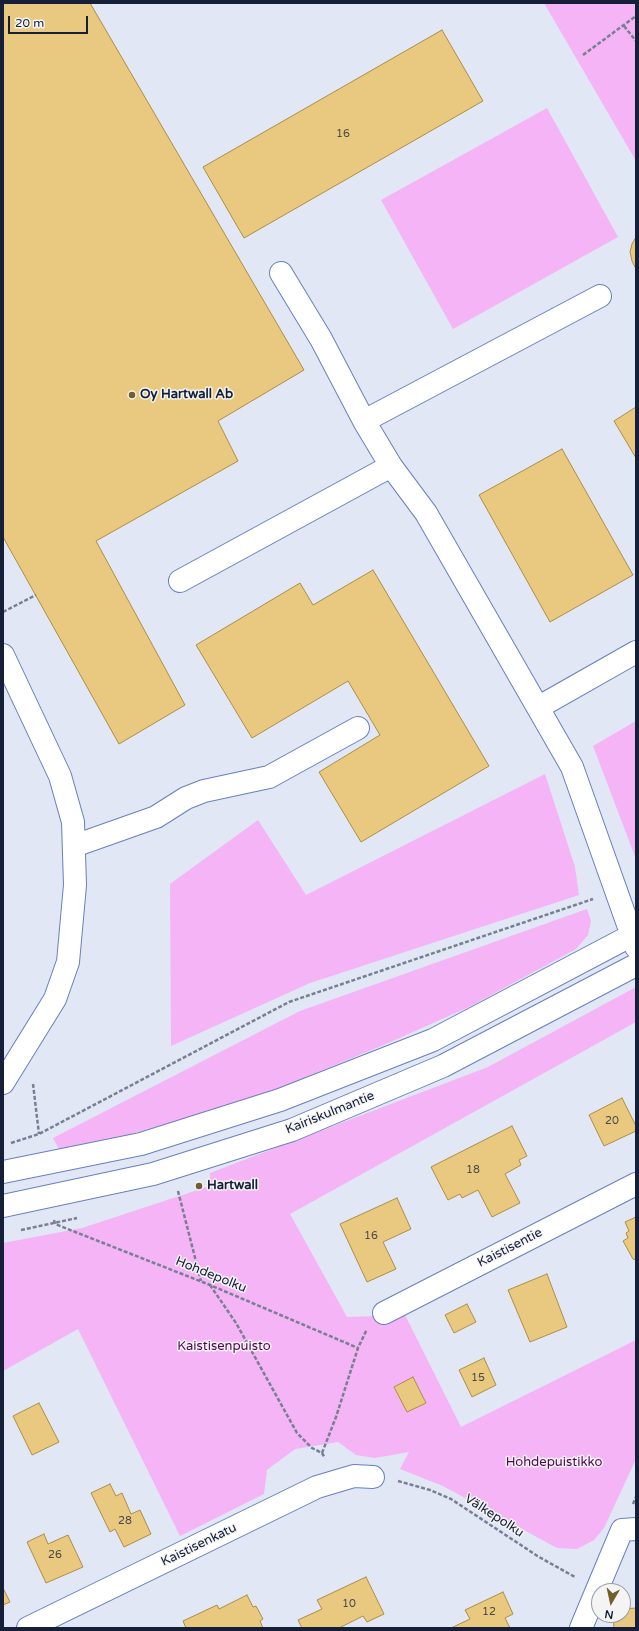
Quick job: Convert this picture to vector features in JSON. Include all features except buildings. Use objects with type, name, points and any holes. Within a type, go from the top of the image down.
[{"type":"street","points":[[281,273],[321,339],[364,421],[394,471]]},
{"type":"street","points":[[364,421],[600,296]]},
{"type":"street","points":[[3,1172],[141,1144],[280,1100],[432,1040],[634,939],[572,767],[426,512],[391,466],[180,581]]},
{"type":"street","points":[[539,707],[636,652]]},
{"type":"street","points":[[3,656],[60,776],[73,822],[75,886],[68,962],[56,999],[3,1083]]},
{"type":"street","points":[[74,846],[156,817],[186,798],[204,790],[269,777],[358,728]]},
{"type":"street","name":"Kairiskulmantie","points":[[4,1203],[48,1196],[153,1174],[292,1130],[443,1066],[636,965]]},
{"type":"street","name":"Kaistisentie","points":[[384,1312],[636,1184]]},
{"type":"street","name":"Kaistisenkatu","points":[[28,1628],[317,1487],[354,1476],[373,1477]]},
{"type":"street","points":[[600,1583],[629,1529]]},
{"type":"street","points":[[581,1628],[591,1603]]},
{"type":"path","points":[[583,55],[636,16]]},
{"type":"path","points":[[624,26],[636,41]]},
{"type":"path","points":[[3,612],[36,596]]},
{"type":"path","points":[[10,1143],[39,1134],[289,1002],[616,891]]},
{"type":"path","points":[[33,1083],[44,1163]]},
{"type":"path","points":[[178,1191],[202,1281]]},
{"type":"path","name":"Hohdepolku","points":[[48,1196],[55,1224],[210,1284],[358,1348],[336,1417],[322,1453]]},
{"type":"path","points":[[210,1284],[236,1323],[297,1433],[312,1448],[322,1453],[337,1480]]},
{"type":"path","name":"Välkepolku","points":[[373,1477],[410,1484],[451,1499],[539,1557],[591,1585]]},
{"type":"green space","points":[[544,3],[636,3],[636,161]]},
{"type":"green space","points":[[547,108],[618,237],[453,329],[381,200]]},
{"type":"green space","points":[[636,721],[636,859],[593,746]]},
{"type":"green space","points":[[545,774],[575,867],[579,895],[310,983],[171,1046],[170,884],[258,820],[306,895]]},
{"type":"green space","points":[[587,909],[591,921],[588,935],[576,949],[469,1007],[386,1044],[255,1098],[79,1149],[60,1151],[53,1138],[300,1011]]},
{"type":"green space","name":"Kaistisenpuisto","points":[[636,987],[636,1022],[290,1214],[347,1317],[405,1315],[461,1427],[636,1340],[636,1459],[604,1528],[594,1540],[577,1549],[557,1548],[443,1486],[400,1469],[409,1452],[375,1458],[356,1455],[338,1442],[295,1449],[267,1470],[264,1494],[180,1536],[78,1329],[3,1371],[3,1243],[82,1228],[210,1186],[210,1173],[488,1067]]},
{"type":"place","name":"Oy Hartwall Ab","points":[[132,395]]},
{"type":"place","name":"Hartwall","points":[[199,1186]]},
{"type":"park label","name":"Hohdepuistikko","points":[[554,1463]]}]
